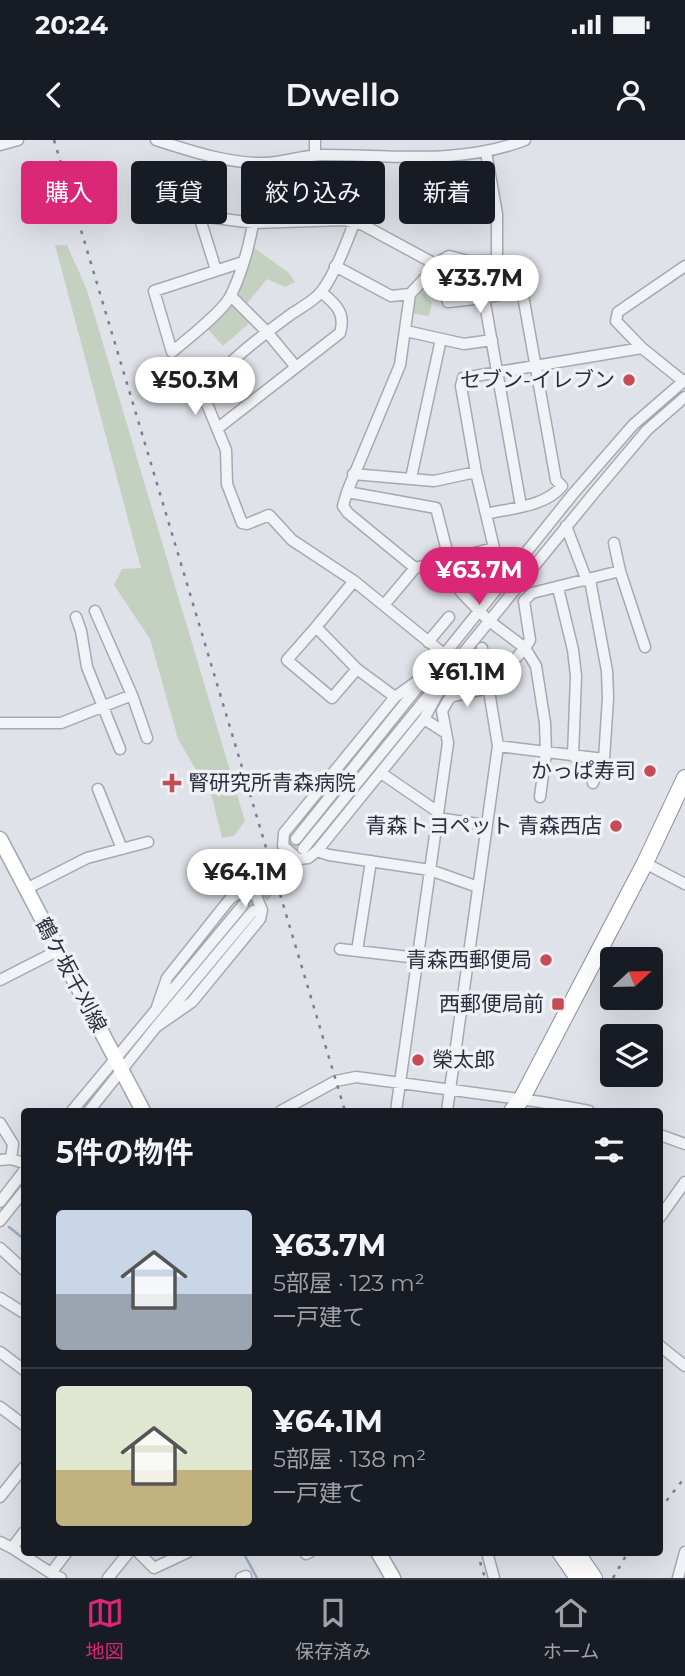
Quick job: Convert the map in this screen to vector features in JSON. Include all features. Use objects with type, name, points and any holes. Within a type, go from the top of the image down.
[{"type":"highway","points":[[518,1108],[645,863],[685,778]]},
{"type":"highway","points":[[563,1556],[578,1578]]},
{"type":"highway","points":[[579,1556],[594,1578]]},
{"type":"main road","name":"鶴ケ坂千刈線","points":[[0,839],[141,1108]]},
{"type":"main road","points":[[380,1556],[393,1577]]},
{"type":"street","points":[[0,145],[15,140]]},
{"type":"street","points":[[156,140],[205,155],[248,161]]},
{"type":"street","points":[[314,140],[316,155]]},
{"type":"street","points":[[276,161],[316,155],[416,158],[486,152],[524,140]]},
{"type":"street","points":[[415,568],[343,506],[353,474],[400,365],[410,294],[449,256],[468,261],[497,261],[497,214],[486,152]]},
{"type":"street","points":[[216,270],[201,222],[208,217],[241,221]]},
{"type":"street","points":[[243,262],[153,291],[172,352],[231,296],[243,262],[254,224]]},
{"type":"street","points":[[354,224],[321,292],[267,332],[208,387],[204,397],[226,450],[227,484],[242,523],[247,524],[269,515],[292,540],[354,581],[445,655]]},
{"type":"street","points":[[358,224],[437,265],[448,302],[522,290],[556,480],[573,494]]},
{"type":"street","points":[[335,266],[391,296],[410,294]]},
{"type":"street","points":[[433,670],[395,697],[284,833],[284,846],[298,859],[308,858],[317,851],[424,719],[484,616],[573,494],[633,425],[684,380],[642,348],[616,321],[618,312],[685,266]]},
{"type":"street","points":[[218,428],[340,333],[342,316],[338,304],[321,292]]},
{"type":"street","points":[[231,296],[267,332],[296,367]]},
{"type":"street","points":[[484,298],[525,505],[533,518]]},
{"type":"street","points":[[406,331],[464,344],[492,340]]},
{"type":"street","points":[[411,478],[441,339]]},
{"type":"street","points":[[384,605],[415,568],[494,548],[476,472],[461,386],[463,378],[642,348]]},
{"type":"street","points":[[452,667],[299,844],[445,655],[566,526],[647,430],[685,397]]},
{"type":"street","points":[[353,474],[434,481],[476,472]]},
{"type":"street","points":[[486,514],[554,496],[562,486]]},
{"type":"street","points":[[347,492],[436,508],[446,561],[461,592],[484,616],[525,648],[536,666],[545,723],[547,752],[540,797]]},
{"type":"street","points":[[498,746],[604,759],[608,698],[605,650],[588,580],[566,526]]},
{"type":"street","points":[[614,543],[645,647]]},
{"type":"street","points":[[397,1108],[448,743],[442,711],[450,697],[489,688],[525,648],[530,640],[524,601],[532,593],[620,570]]},
{"type":"street","points":[[354,581],[287,660],[332,698],[357,669]]},
{"type":"street","points":[[558,588],[570,631],[576,676],[573,756]]},
{"type":"street","points":[[95,611],[132,695],[147,738]]},
{"type":"street","points":[[76,617],[82,631],[87,667],[120,749]]},
{"type":"street","points":[[428,642],[449,617]]},
{"type":"street","points":[[316,626],[357,669],[395,697]]},
{"type":"street","points":[[447,1108],[498,746],[482,648]]},
{"type":"street","points":[[0,723],[61,723],[132,695]]},
{"type":"street","points":[[424,719],[446,733]]},
{"type":"street","points":[[593,783],[597,759]]},
{"type":"street","points":[[381,773],[438,815],[486,825]]},
{"type":"street","points":[[98,789],[122,849]]},
{"type":"street","points":[[26,889],[87,858],[148,842]]},
{"type":"street","points":[[317,851],[430,870],[478,887]]},
{"type":"street","points":[[357,951],[371,861]]},
{"type":"street","points":[[645,863],[685,884]]},
{"type":"street","points":[[156,1010],[167,978],[229,900],[245,893],[256,897],[262,910],[260,919],[191,1002],[156,1027]]},
{"type":"street","points":[[74,1108],[156,1010],[248,908],[91,1108]]},
{"type":"street","points":[[340,949],[418,958]]},
{"type":"street","points":[[0,980],[59,950]]},
{"type":"street","points":[[287,1108],[344,1078],[356,1077],[450,1089],[518,1108],[547,1107]]},
{"type":"street","points":[[0,1123],[13,1144],[6,1159]]},
{"type":"street","points":[[663,1136],[685,1144]]},
{"type":"street","points":[[0,1202],[4,1188],[21,1174]]},
{"type":"street","points":[[663,1213],[685,1182]]},
{"type":"street","points":[[0,1221],[21,1204]]},
{"type":"street","points":[[0,1248],[21,1267]]},
{"type":"street","points":[[0,1298],[21,1311]]},
{"type":"street","points":[[663,1348],[685,1366]]},
{"type":"street","points":[[0,1352],[21,1368]]},
{"type":"street","points":[[0,1408],[21,1422]]},
{"type":"street","points":[[0,1497],[21,1471]]},
{"type":"street","points":[[12,1548],[21,1536]]},
{"type":"street","points":[[0,1542],[21,1554]]},
{"type":"street","points":[[678,1578],[685,1552]]},
{"type":"street","points":[[25,1556],[56,1575],[65,1556]]},
{"type":"street","points":[[108,1578],[126,1556]]},
{"type":"street","points":[[142,1556],[154,1568],[180,1556]]},
{"type":"street","points":[[488,1556],[494,1578]]},
{"type":"green space","points":[[55,245],[67,245],[87,290],[245,821],[234,836],[222,838],[212,797],[178,739],[150,639],[114,585],[122,569],[141,568]]},
{"type":"green space","points":[[254,248],[288,272],[295,282],[285,287],[267,279],[245,306],[235,296]]},
{"type":"green space","points":[[422,290],[432,303],[429,316],[411,313],[413,297]]},
{"type":"green space","points":[[233,302],[252,321],[223,346],[206,327]]},
{"type":"waterway","points":[[9,1227],[21,1237]]},
{"type":"waterway","points":[[245,1556],[257,1578]]},
{"type":"tunnel","points":[[243,905],[296,839]]},
{"type":"tunnel","points":[[254,909],[301,851]]},
{"type":"railway","points":[[54,140],[344,1108]]},
{"type":"railway","points":[[663,1505],[685,1477]]},
{"type":"railway","points":[[478,1556],[485,1578]]},
{"type":"railway","points":[[613,1578],[626,1556]]},
{"type":"place","name":"セブン-イレブン","points":[[629,380]]},
{"type":"place","name":"かっぱ寿司","points":[[650,771]]},
{"type":"place","name":"腎研究所青森病院","points":[[172,783]]},
{"type":"place","name":"青森トヨペット 青森西店","points":[[616,826]]},
{"type":"place","name":"青森西郵便局","points":[[546,960]]},
{"type":"place","name":"西郵便局前","points":[[558,1004]]},
{"type":"place","name":"榮太郎","points":[[418,1060]]}]
